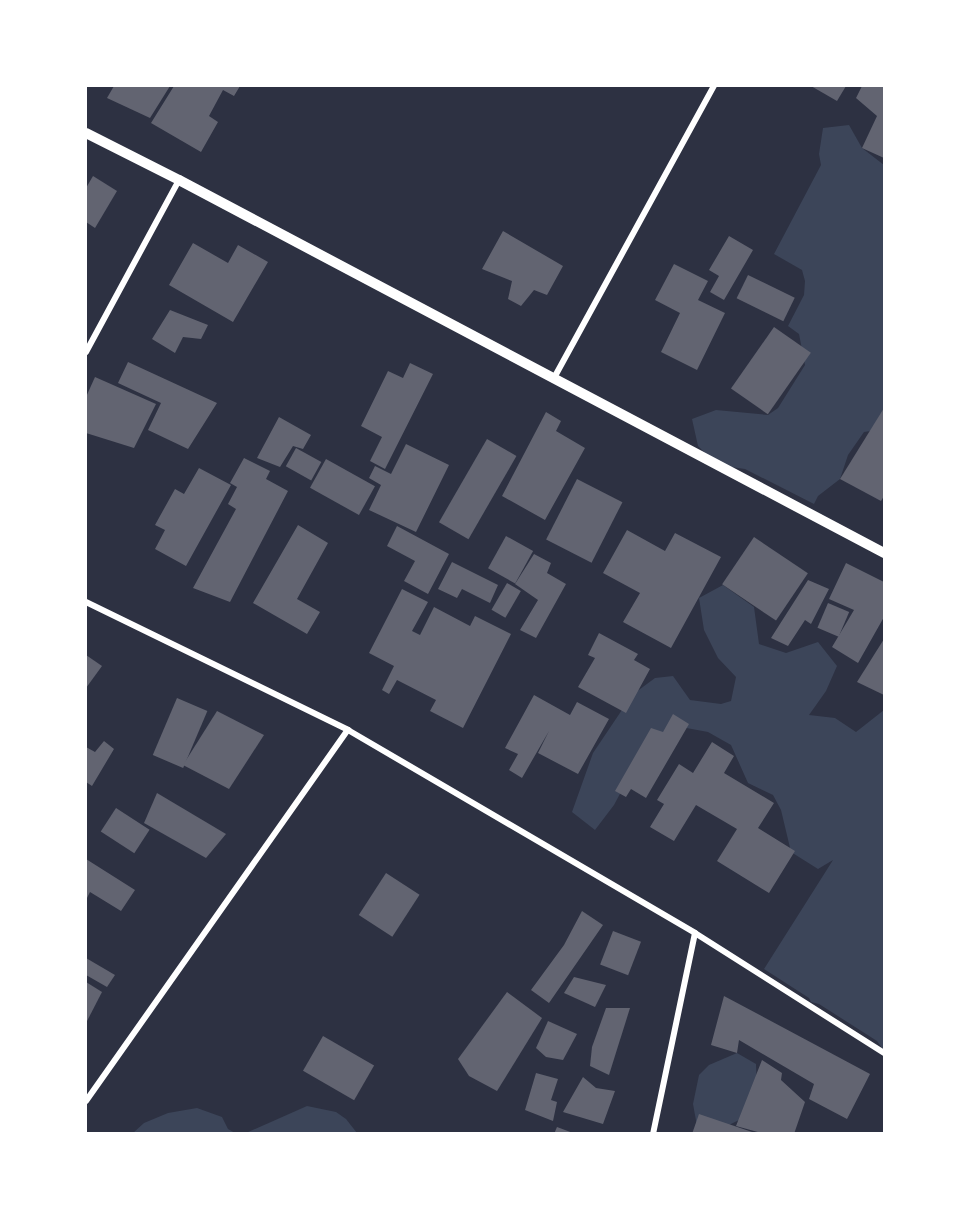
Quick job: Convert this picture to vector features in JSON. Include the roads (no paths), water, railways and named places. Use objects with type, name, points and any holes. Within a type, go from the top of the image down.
[{"type":"street","points":[[555,378],[714,86]]},
{"type":"street","points":[[86,133],[885,552]]},
{"type":"street","points":[[86,352],[179,180]]},
{"type":"street","points":[[86,602],[348,730],[695,933],[885,1053]]},
{"type":"street","points":[[86,1101],[348,730]]},
{"type":"street","points":[[653,1134],[695,933]]}]
